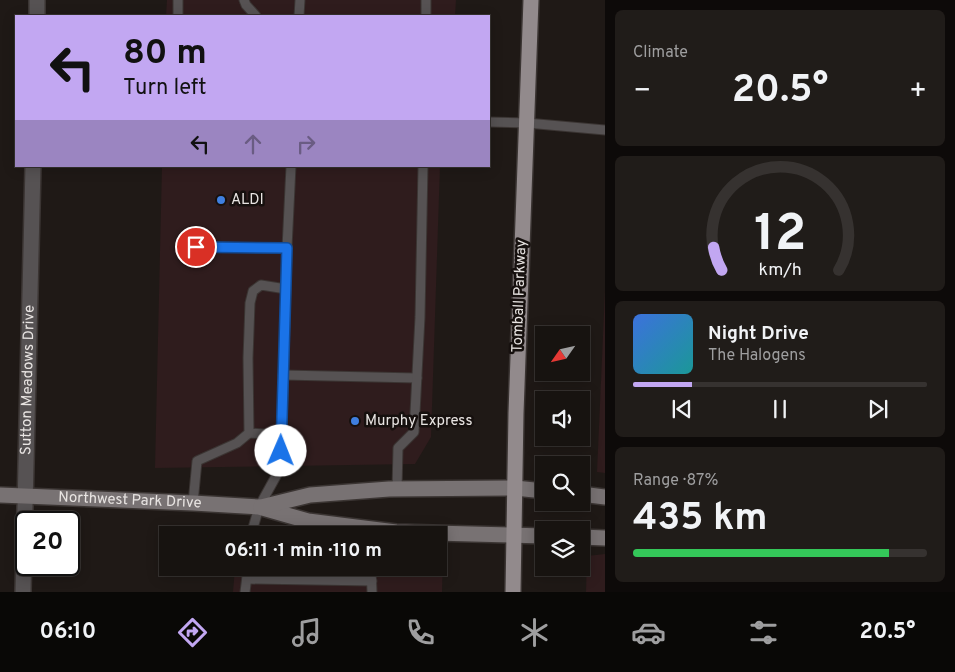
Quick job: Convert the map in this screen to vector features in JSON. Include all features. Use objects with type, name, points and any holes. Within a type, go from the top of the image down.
[{"type":"main road","name":"Tomball Parkway","points":[[513,592],[516,413],[531,0]]},
{"type":"street","points":[[36,15],[37,0]]},
{"type":"street","name":"Sutton Meadows Drive","points":[[23,592],[33,167]]},
{"type":"street","name":"Northwest Park Drive","points":[[259,507],[310,495],[397,489],[515,488],[535,490]]},
{"type":"street","name":"Northwest Park Drive","points":[[0,495],[259,507],[308,521],[337,526]]},
{"type":"street","points":[[590,495],[605,497]]},
{"type":"street","name":"Northwest Park Drive","points":[[447,534],[535,536]]},
{"type":"street","points":[[590,537],[605,538]]},
{"type":"lane","points":[[178,0],[178,15]]},
{"type":"lane","points":[[244,0],[255,15]]},
{"type":"lane","points":[[299,15],[300,0]]},
{"type":"lane","points":[[426,0],[426,15]]},
{"type":"lane","points":[[490,122],[527,123],[605,130]]},
{"type":"lane","points":[[254,526],[259,507],[281,467],[291,167]]},
{"type":"lane","points":[[397,489],[398,448],[414,432],[420,317],[423,167]]},
{"type":"lane","points":[[196,247],[287,248]]},
{"type":"lane","points":[[249,433],[248,358],[250,303],[253,291],[261,285],[286,289]]},
{"type":"lane","points":[[283,375],[417,378]]},
{"type":"lane","points":[[193,503],[197,461],[236,442],[249,433],[282,435]]},
{"type":"lane","points":[[245,592],[247,576]]},
{"type":"lane","points":[[372,576],[372,592]]},
{"type":"lane","points":[[246,579],[372,581]]},
{"type":"shaded area","points":[[167,0],[456,0],[455,15],[166,15]]},
{"type":"shaded area","points":[[162,167],[440,167],[431,437],[415,464],[155,468]]},
{"type":"shaded area","points":[[605,290],[605,473],[597,472]]},
{"type":"shaded area","points":[[605,554],[605,592],[586,592],[586,576],[590,576],[590,556]]},
{"type":"shaded area","points":[[234,576],[442,576],[442,592],[233,592]]},
{"type":"place","name":"ALDI","points":[[221,200]]},
{"type":"place","name":"Murphy Express","points":[[355,421]]},
{"type":"route","points":[[196,247],[287,248],[281,451]]}]
